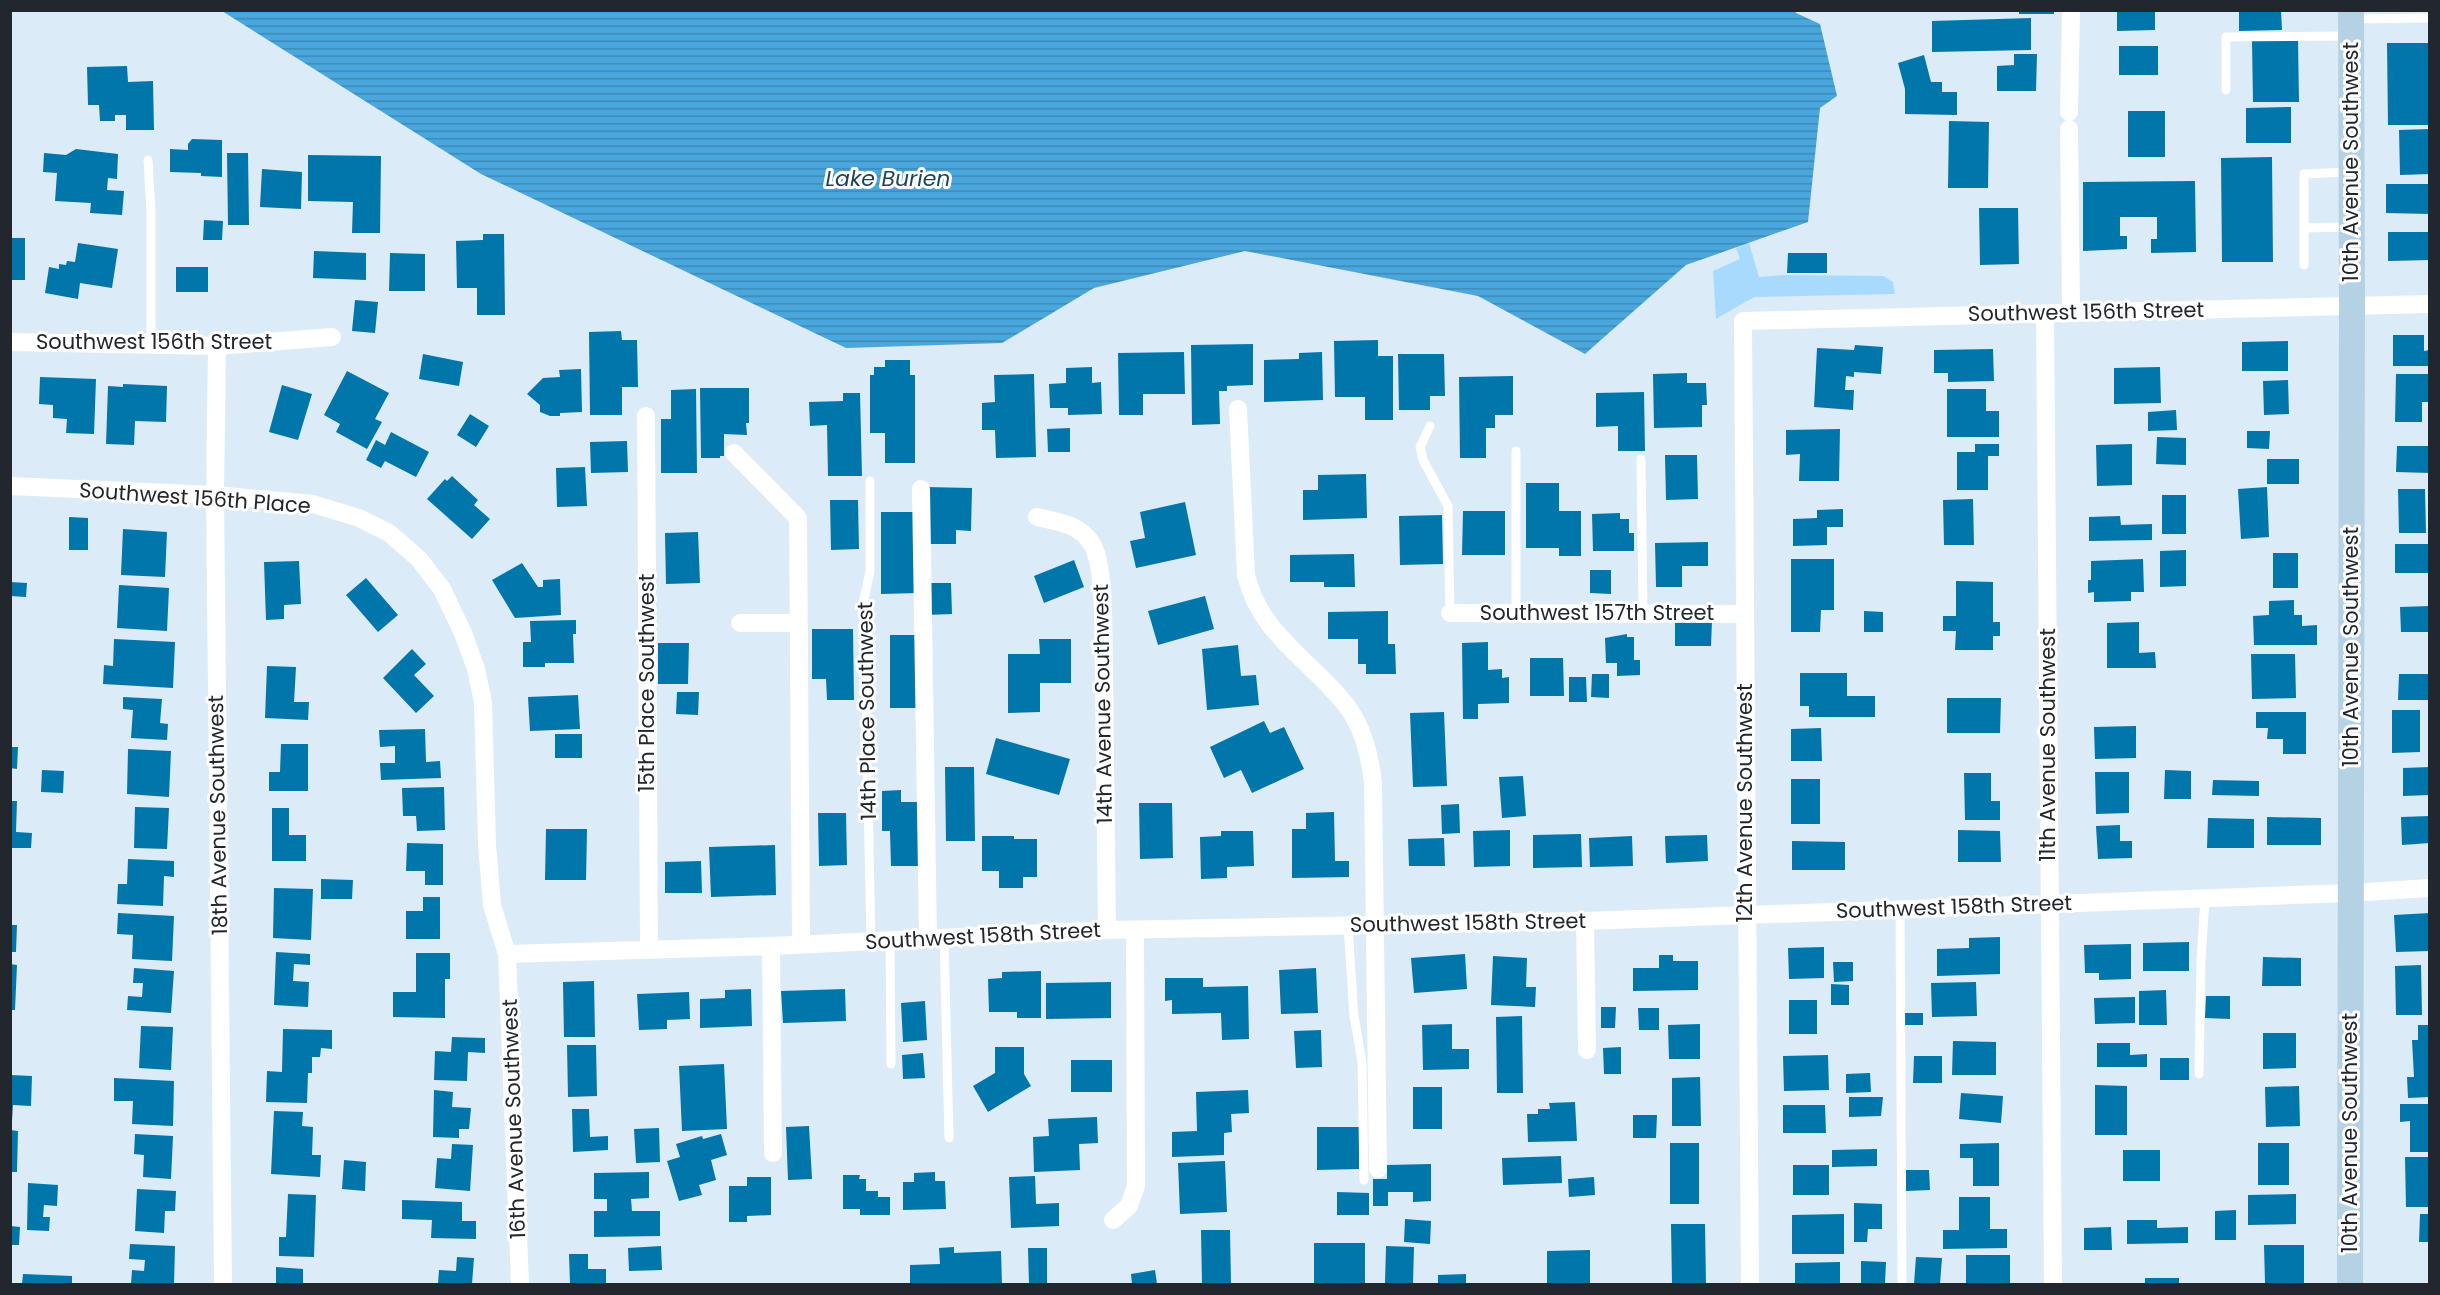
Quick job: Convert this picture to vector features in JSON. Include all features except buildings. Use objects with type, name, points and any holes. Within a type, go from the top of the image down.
[{"type":"street","points":[[2071,10],[2069,121],[2072,313]]},
{"type":"street","name":"10th Avenue Southwest","points":[[2350,1284],[2351,22]]},
{"type":"street","name":"Southwest 156th Street","points":[[1743,321],[2430,304]]},
{"type":"street","name":"11th Avenue Southwest","points":[[2045,313],[2048,903],[2053,1284]]},
{"type":"street","name":"12th Avenue Southwest","points":[[1743,321],[1750,1284]]},
{"type":"street","name":"Southwest 156th Street","points":[[10,342],[217,345],[332,338]]},
{"type":"street","name":"18th Avenue Southwest","points":[[217,345],[215,495],[223,1284]]},
{"type":"street","points":[[1238,409],[1245,564],[1250,593],[1259,611],[1275,632],[1347,705],[1365,743],[1371,762],[1375,925],[1371,1175]]},
{"type":"street","name":"15th Place Southwest","points":[[646,416],[648,949]]},
{"type":"street","points":[[734,453],[798,518],[801,944]]},
{"type":"street","name":"Southwest 156th Place","points":[[10,486],[215,495],[313,504],[359,518],[389,533],[419,559],[442,589],[463,633],[476,669],[483,702],[488,876],[492,905],[507,954]]},
{"type":"street","points":[[921,489],[936,938]]},
{"type":"street","name":"14th Avenue Southwest","points":[[1037,517],[1076,527],[1085,533],[1093,546],[1100,568],[1107,930]]},
{"type":"street","name":"Southwest 157th Street","points":[[1450,613],[1744,614]]},
{"type":"street","points":[[740,623],[798,623]]},
{"type":"street","name":"Southwest 158th Street","points":[[507,954],[771,946],[1107,930],[1585,921],[2350,893],[2430,888]]},
{"type":"street","points":[[1585,921],[1587,1050]]},
{"type":"street","points":[[1113,1220],[1129,1206],[1136,1186],[1135,930]]},
{"type":"street","points":[[771,946],[773,1154]]},
{"type":"street","name":"16th Avenue Southwest","points":[[507,954],[520,1284]]},
{"type":"lane","points":[[2226,90],[2226,37],[2351,22],[2430,18]]},
{"type":"lane","points":[[148,160],[151,211],[151,345]]},
{"type":"lane","points":[[2304,265],[2304,174],[2352,172]]},
{"type":"lane","points":[[2304,228],[2352,227]]},
{"type":"lane","points":[[1430,426],[1420,447],[1423,460],[1448,506],[1450,613]]},
{"type":"lane","points":[[1516,451],[1516,613]]},
{"type":"lane","points":[[1641,459],[1643,613]]},
{"type":"lane","name":"14th Place Southwest","points":[[870,481],[870,571],[864,600],[871,941]]},
{"type":"lane","points":[[2199,1074],[2200,960],[2205,898]]},
{"type":"lane","points":[[1900,909],[1902,1284]]},
{"type":"lane","points":[[1348,926],[1354,1016],[1362,1062],[1371,1175]]},
{"type":"lane","points":[[936,938],[949,1138]]},
{"type":"lane","points":[[890,940],[891,1064]]},
{"type":"shaded area","points":[[1749,243],[1759,277],[1883,276],[1893,282],[1895,294],[1754,297],[1716,319],[1713,271],[1740,259],[1736,248]]},
{"type":"water","name":"Lake Burien","points":[[222,11],[1795,11],[1820,24],[1837,96],[1820,108],[1808,222],[1686,265],[1585,354],[1478,296],[1245,251],[1094,288],[1002,343],[846,348],[481,174]]}]
